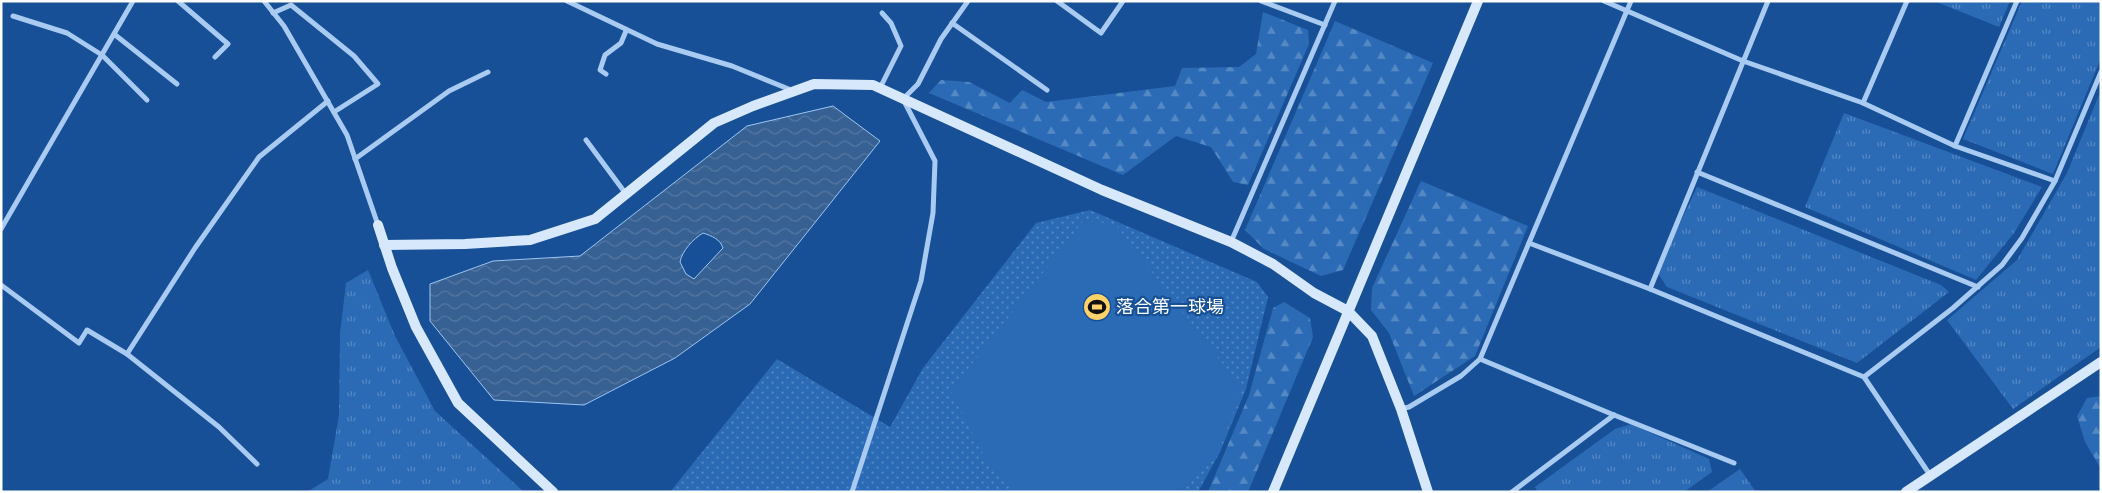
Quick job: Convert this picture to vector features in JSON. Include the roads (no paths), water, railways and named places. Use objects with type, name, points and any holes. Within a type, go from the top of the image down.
[{"type":"street","points":[[1,228],[133,1]]},
{"type":"street","points":[[178,1],[228,44],[215,57]]},
{"type":"street","points":[[264,1],[284,26],[347,135],[392,268],[416,327],[458,403],[553,492]]},
{"type":"street","points":[[567,1],[626,31],[657,44],[732,66],[795,92]]},
{"type":"street","points":[[903,99],[918,84],[952,23],[968,1]]},
{"type":"street","points":[[1058,1],[1101,33],[1123,1]]},
{"type":"street","points":[[1260,1],[1326,25]]},
{"type":"street","points":[[1231,242],[1335,1]]},
{"type":"street","points":[[1274,492],[1478,1]]},
{"type":"street","points":[[1604,1],[1743,61],[1863,103],[1955,146],[2055,181]]},
{"type":"street","points":[[1401,409],[1409,407],[1461,376],[1480,359],[1631,1]]},
{"type":"street","points":[[1650,289],[1768,1]]},
{"type":"street","points":[[1863,103],[1907,1]]},
{"type":"street","points":[[1955,146],[2017,1]]},
{"type":"street","points":[[273,13],[291,5],[354,56],[378,84],[334,112]]},
{"type":"street","points":[[880,88],[901,46],[891,24],[882,13]]},
{"type":"street","points":[[13,16],[67,33],[102,56],[147,100]]},
{"type":"street","points":[[952,23],[1047,90]]},
{"type":"street","points":[[606,74],[600,70],[605,55],[621,43],[626,31]]},
{"type":"street","points":[[114,34],[177,84]]},
{"type":"street","points":[[355,158],[450,91],[488,72]]},
{"type":"street","points":[[1864,377],[1978,288],[2002,265],[2022,238],[2055,181],[2101,72]]},
{"type":"street","points":[[384,245],[465,244],[530,240],[595,219],[714,123],[753,106],[814,84],[873,85],[1102,190],[1231,242],[1273,264],[1314,293],[1348,311],[1372,336],[1401,409],[1428,492]]},
{"type":"street","points":[[852,492],[922,281],[932,221],[935,161],[903,99]]},
{"type":"street","points":[[127,354],[195,248],[259,158],[328,101]]},
{"type":"street","points":[[586,140],[626,195]]},
{"type":"street","points":[[1697,172],[1978,288]]},
{"type":"street","points":[[1529,243],[1650,289],[1864,377],[1930,474]]},
{"type":"street","points":[[1,285],[80,343],[87,330],[127,354],[219,427],[257,464]]},
{"type":"street","points":[[1480,359],[1614,415],[1734,462]]},
{"type":"street","points":[[1906,492],[1930,474],[2101,362]]},
{"type":"street","points":[[1512,492],[1614,415]]},
{"type":"water","points":[[833,106],[880,141],[750,304],[675,358],[584,405],[494,400],[430,321],[430,284],[493,261],[580,256],[747,126]],"holes":[[[703,233],[718,240],[723,248],[694,279],[686,274],[680,262],[683,254],[692,242]]]},
{"type":"place","name":"落合第一球場","points":[[1097,307]]}]
